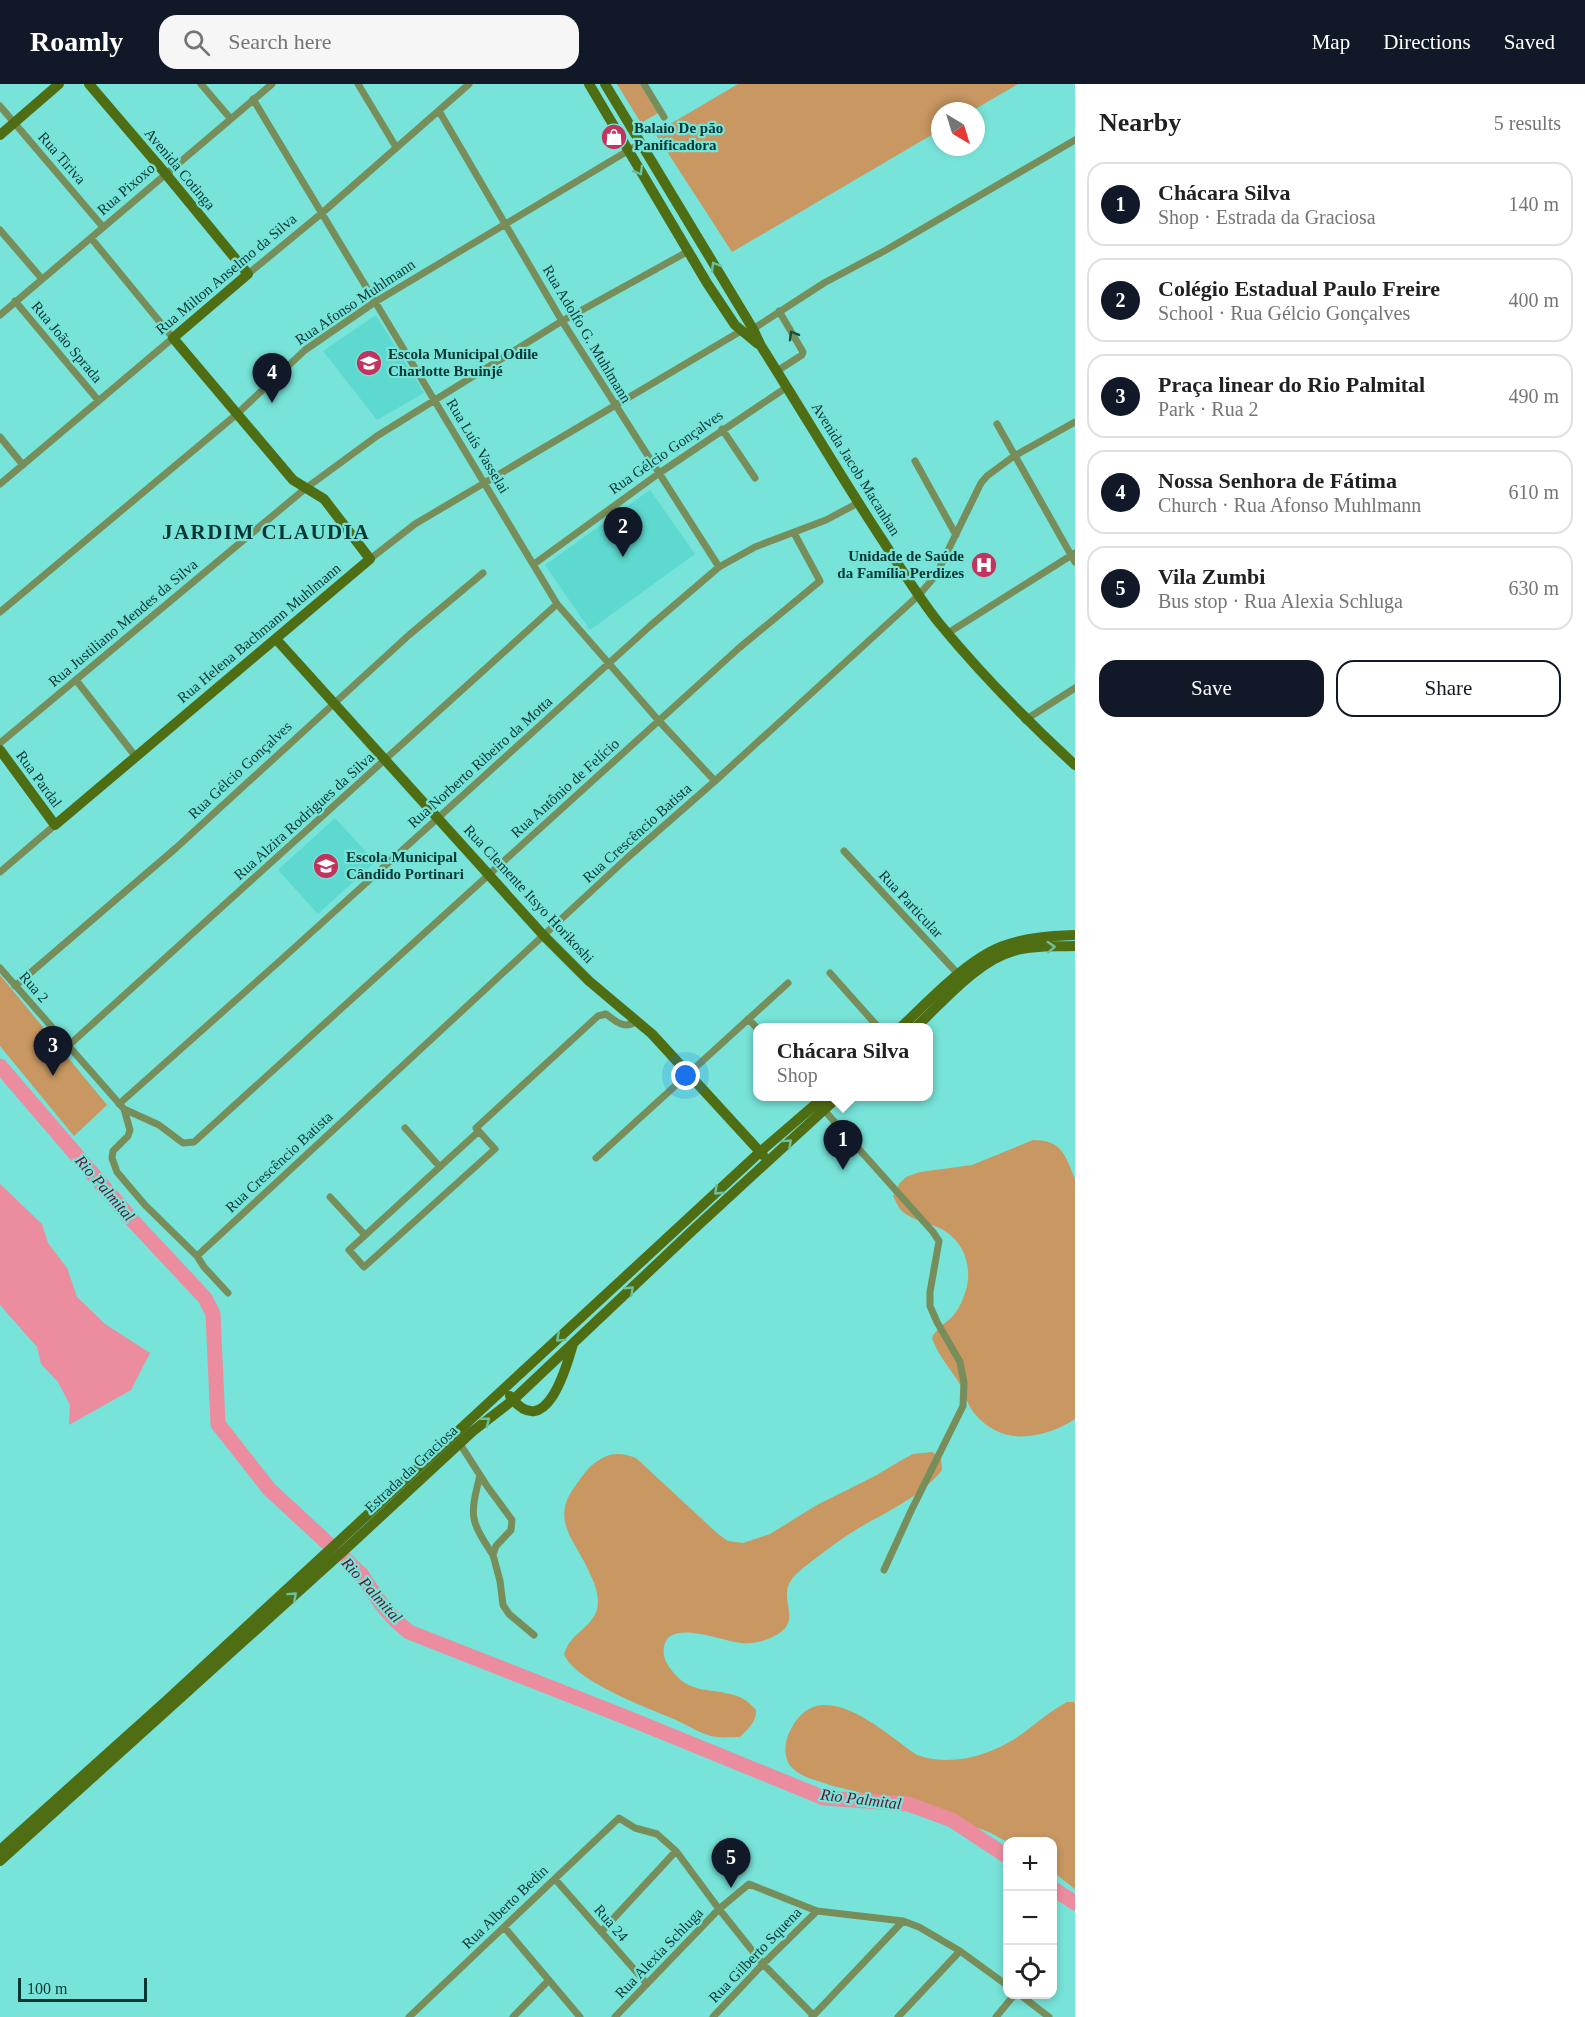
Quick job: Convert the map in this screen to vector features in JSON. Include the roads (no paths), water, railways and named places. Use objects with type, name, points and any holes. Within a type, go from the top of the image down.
[{"type":"main road","points":[[0,135],[59,84]]},
{"type":"main road","name":"Avenida Cotinga","points":[[89,84],[248,274]]},
{"type":"main road","name":"Avenida Jacob Macanhan","points":[[589,84],[687,252],[726,313],[741,331],[761,346]]},
{"type":"main road","name":"Avenida Jacob Macanhan","points":[[605,84],[753,329],[761,346],[858,503],[919,595],[981,674],[1075,765]]},
{"type":"main road","name":"Rua Milton Anselmo da Silva","points":[[172,338],[248,274]]},
{"type":"main road","points":[[741,331],[744,314]]},
{"type":"main road","points":[[172,338],[293,480],[324,499],[370,560]]},
{"type":"main road","name":"Rua Helena Bachmann Muhlmann","points":[[54,825],[370,560]]},
{"type":"main road","name":"Rua Clemente Itsyo Horikoshi","points":[[276,639],[544,936],[590,981],[652,1034],[769,1161]]},
{"type":"main road","name":"Rua Pardal","points":[[0,750],[54,825]]},
{"type":"main road","points":[[906,1023],[959,975],[984,956],[1004,945],[1034,938],[1075,935]]},
{"type":"main road","points":[[920,1023],[977,970],[995,959],[1014,951],[1075,946]]},
{"type":"main road","name":"Estrada da Graciosa","points":[[346,1542],[505,1388],[760,1152],[819,1101]]},
{"type":"main road","name":"Estrada da Graciosa","points":[[0,1850],[346,1542],[513,1400],[834,1101]]},
{"type":"main road","points":[[505,1388],[513,1400],[526,1410],[536,1410],[546,1404],[559,1388],[573,1343]]},
{"type":"main road","name":"Estrada da Graciosa","points":[[0,1861],[321,1564]]},
{"type":"street","points":[[201,84],[230,118]]},
{"type":"street","name":"Rua Pixoxo","points":[[0,315],[272,84]]},
{"type":"street","points":[[358,84],[396,147]]},
{"type":"street","name":"Rua Milton Anselmo da Silva","points":[[248,274],[322,213],[469,84]]},
{"type":"street","points":[[646,85],[664,117]]},
{"type":"street","name":"Rua Luís Vasselai","points":[[253,99],[557,604],[608,665],[715,781]]},
{"type":"street","name":"Rua Tiriva","points":[[0,106],[104,227]]},
{"type":"street","name":"Rua Adolfo G. Muhlmann","points":[[439,111],[614,406],[719,567]]},
{"type":"street","points":[[753,329],[825,283],[1075,140]]},
{"type":"street","name":"Rua Afonso Muhlmann","points":[[0,612],[237,414],[304,350],[375,302],[641,143]]},
{"type":"street","points":[[0,230],[42,279]]},
{"type":"street","points":[[91,238],[172,338]]},
{"type":"street","name":"Rua Justiliano Mendes da Silva","points":[[0,743],[306,488],[377,436],[562,321],[687,252]]},
{"type":"street","name":"Rua João Sprada","points":[[15,301],[98,400]]},
{"type":"street","points":[[777,371],[802,355],[779,311]]},
{"type":"street","name":"Rua Helena Bachmann Muhlmann","points":[[370,560],[415,524],[741,331]]},
{"type":"street","name":"Rua Milton Anselmo da Silva","points":[[0,484],[172,338]]},
{"type":"street","name":"Rua Gélcio Gonçalves","points":[[534,564],[722,429],[787,387]]},
{"type":"street","name":"Rua Crescêncio Batista","points":[[197,1256],[626,859],[919,595],[936,575],[981,483],[993,470],[1075,422]]},
{"type":"street","points":[[948,633],[1074,557],[997,424]]},
{"type":"street","points":[[722,429],[755,478]]},
{"type":"street","points":[[0,437],[23,465]]},
{"type":"street","points":[[915,461],[956,535]]},
{"type":"street","name":"Rua Norberto Ribeiro da Motta","points":[[122,1106],[438,818],[719,567],[755,548],[826,520],[858,503]]},
{"type":"street","name":"Rua Antônio de Felício","points":[[122,1106],[159,1125],[183,1143],[194,1142],[739,648],[820,581],[794,533]]},
{"type":"street","name":"Rua Gélcio Gonçalves","points":[[15,986],[176,848],[334,702],[483,573]]},
{"type":"street","name":"Rua Alzira Rodrigues da Silva","points":[[68,1046],[557,604]]},
{"type":"street","points":[[76,680],[136,757]]},
{"type":"street","points":[[1026,720],[1075,688]]},
{"type":"street","name":"Rua Helena Bachmann Muhlmann","points":[[0,872],[54,825]]},
{"type":"street","name":"Rua Particular","points":[[844,851],[959,975]]},
{"type":"street","name":"Rua 2","points":[[0,968],[122,1106]]},
{"type":"street","points":[[830,973],[875,1023]]},
{"type":"street","points":[[596,1158],[788,983]]},
{"type":"street","points":[[479,1131],[349,1250],[364,1267],[495,1149],[479,1131],[476,1128],[598,1016],[606,1014],[619,1024],[626,1026],[637,1021]]},
{"type":"street","points":[[748,1018],[753,1024]]},
{"type":"street","points":[[122,1106],[130,1130],[128,1136],[113,1152],[114,1166],[145,1205],[197,1256],[228,1293]]},
{"type":"street","points":[[824,1110],[939,1241],[930,1292],[930,1306],[960,1362],[964,1383],[963,1406],[884,1570]]},
{"type":"street","points":[[405,1128],[440,1167]]},
{"type":"street","points":[[330,1197],[365,1235]]},
{"type":"street","points":[[460,1444],[512,1520],[511,1530],[496,1546],[493,1555]]},
{"type":"street","points":[[480,1475],[472,1507],[475,1525],[493,1555],[503,1605],[509,1614],[534,1635]]},
{"type":"street","name":"Rua Alberto Bedin","points":[[409,2017],[619,1818],[634,1827],[657,1834],[676,1851]]},
{"type":"street","points":[[602,1932],[676,1851],[719,1910],[763,1964],[812,2016],[903,1921]]},
{"type":"street","name":"Rua 24","points":[[555,1878],[647,1984]]},
{"type":"street","name":"Rua Alexia Schluga","points":[[615,2017],[719,1910],[749,1884],[817,1911]]},
{"type":"street","points":[[817,1911],[903,1921],[919,1927],[960,1951],[1003,1982]]},
{"type":"street","name":"Rua Gilberto Squena","points":[[713,2017],[817,1911]]},
{"type":"street","points":[[504,1927],[580,2017]]},
{"type":"street","points":[[898,2017],[960,1951]]},
{"type":"street","points":[[513,2017],[549,1980]]},
{"type":"street","points":[[996,2017],[1013,1999]]},
{"type":"street","points":[[1023,1999],[1048,2017]]},
{"type":"waterway","name":"Rio Palmital","points":[[0,1066],[133,1221],[205,1298],[213,1314],[218,1424],[269,1489],[361,1574],[382,1605],[409,1632],[824,1798],[908,1804],[952,1820],[1003,1854]]},
{"type":"waterway","name":"Rio Palmital","points":[[1057,1891],[1075,1903]]},
{"type":"place","name":"Balaio De pão Panificadora","points":[[614,137]]},
{"type":"place","name":"Escola Municipal Odile Charlotte Bruinjé","points":[[369,363]]},
{"type":"place","name":"Nossa Senhora de Fátima","points":[[272,403]]},
{"type":"place","name":"Colégio Estadual Paulo Freire","points":[[623,557]]},
{"type":"place","name":"Unidade de Saúde da Família Perdizes","points":[[984,565]]},
{"type":"place","name":"Escola Municipal Cândido Portinari","points":[[326,866]]},
{"type":"place","name":"Praça linear do Rio Palmital","points":[[53,1076]]},
{"type":"place","name":"Chácara Silva","points":[[843,1170]]},
{"type":"place","name":"Vila Zumbi","points":[[731,1888]]},
{"type":"district","name":"JARDIM CLAUDIA","points":[[266,532]]}]
